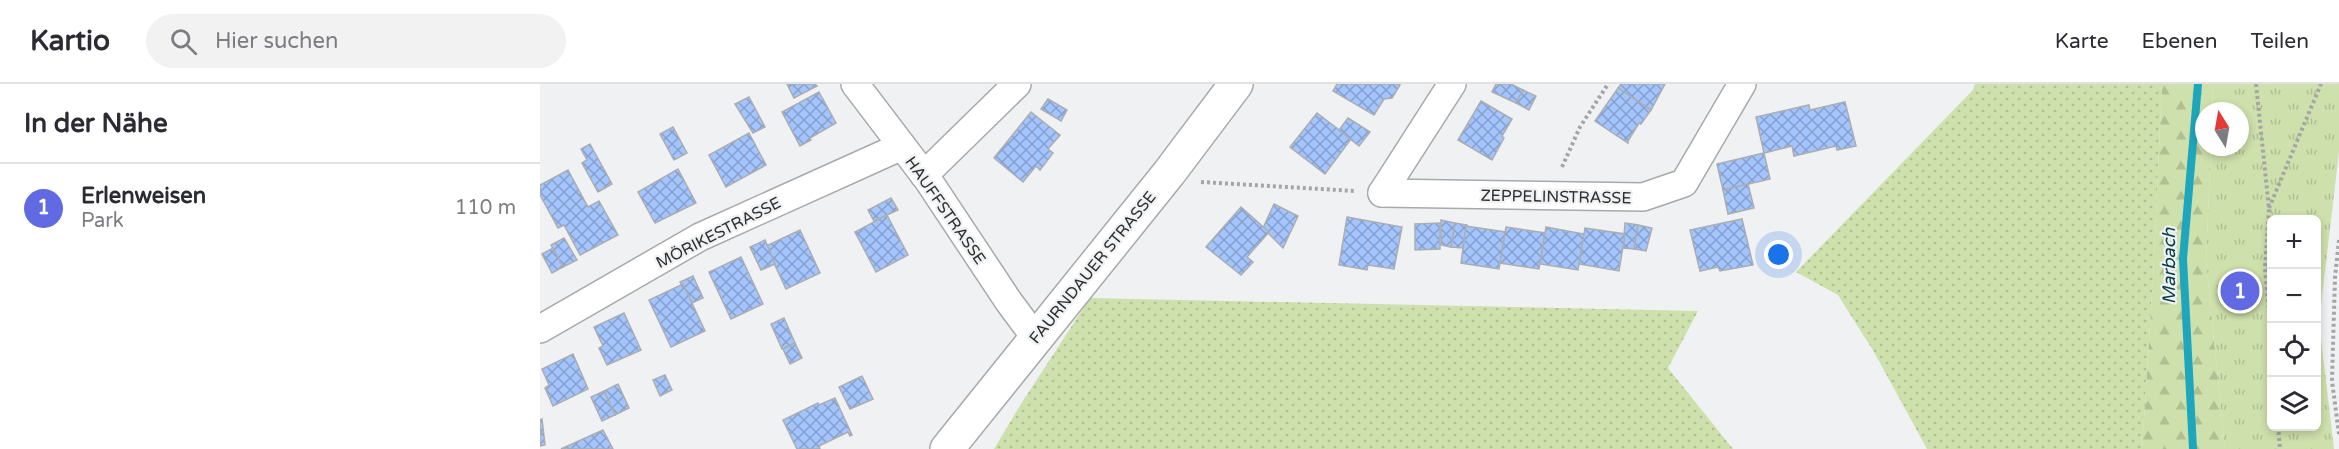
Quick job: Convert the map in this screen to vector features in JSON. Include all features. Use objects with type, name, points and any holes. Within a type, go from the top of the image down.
[{"type":"street","name":"HAUFFSTRASSE","points":[[855,84],[924,175],[1035,337]]},
{"type":"street","points":[[924,175],[1017,84]]},
{"type":"street","name":"FAURNDAUER STRASSE","points":[[947,449],[1169,173],[1236,84]]},
{"type":"street","points":[[1382,193],[1452,84]]},
{"type":"street","name":"ZEPPELINSTRASSE","points":[[1382,193],[1643,197],[1684,183],[1742,84]]},
{"type":"street","name":"MÖRIKESTRASSE","points":[[540,329],[700,237],[902,146]]},
{"type":"path","points":[[1550,195],[1580,127],[1608,84]]},
{"type":"path","points":[[2256,84],[2269,209],[2265,269],[2269,323]]},
{"type":"path","points":[[2269,209],[2321,84]]},
{"type":"path","points":[[1169,173],[1186,181],[1382,193]]},
{"type":"path","points":[[2339,240],[2335,277],[2332,381],[2339,434]]},
{"type":"path","points":[[2278,431],[2280,449]]},
{"type":"green space","points":[[1975,84],[2162,84],[2142,449],[1927,449],[1874,352],[1838,295],[1796,272],[1973,90]]},
{"type":"green space","points":[[2162,84],[2213,84],[2212,102],[2195,102],[2195,156],[2211,156],[2206,260],[2225,449],[2142,449]]},
{"type":"green space","points":[[2213,84],[2339,84],[2339,152],[2321,305],[2321,215],[2267,215],[2267,431],[2321,431],[2321,339],[2334,449],[2225,449],[2206,260],[2211,156],[2249,156],[2249,102],[2212,102]]},
{"type":"green space","points":[[1090,298],[1698,311],[1668,368],[1733,449],[994,449]]},
{"type":"building","points":[[787,84],[815,84],[817,86],[794,98]]},
{"type":"building","points":[[1337,84],[1400,85],[1392,98],[1384,99],[1374,115],[1333,91]]},
{"type":"building","points":[[1496,84],[1511,84],[1523,90],[1516,103],[1492,92]]},
{"type":"building","points":[[1621,84],[1665,84],[1651,110],[1618,88]]},
{"type":"building","points":[[1618,88],[1651,110],[1641,124],[1639,123],[1628,143],[1595,121]]},
{"type":"building","points":[[1523,90],[1536,96],[1529,110],[1516,103]]},
{"type":"building","points":[[819,92],[836,123],[800,146],[782,112]]},
{"type":"building","points":[[749,97],[765,127],[753,133],[735,104]]},
{"type":"building","points":[[1048,99],[1067,110],[1061,121],[1041,109]]},
{"type":"building","points":[[1481,101],[1512,119],[1492,160],[1458,140]]},
{"type":"building","points":[[1845,102],[1856,146],[1837,150],[1836,146],[1794,156],[1792,146],[1764,153],[1756,117],[1809,105],[1810,110]]},
{"type":"building","points":[[1031,112],[1060,135],[1048,149],[1053,153],[1040,170],[1036,166],[1023,182],[994,158]]},
{"type":"building","points":[[1317,113],[1351,139],[1325,174],[1290,147]]},
{"type":"building","points":[[1348,118],[1370,132],[1359,146],[1339,130]]},
{"type":"building","points":[[673,127],[687,153],[674,160],[660,134]]},
{"type":"building","points":[[749,133],[766,165],[726,187],[709,155]]},
{"type":"building","points":[[590,144],[612,184],[598,192],[582,163],[587,160],[581,149]]},
{"type":"building","points":[[1764,153],[1770,179],[1723,190],[1717,164]]},
{"type":"building","points":[[678,169],[696,203],[655,223],[638,192]]},
{"type":"building","points":[[568,170],[588,207],[599,201],[618,235],[580,255],[564,225],[558,228],[540,195],[540,185]]},
{"type":"building","points":[[1748,184],[1754,208],[1728,214],[1723,190]]},
{"type":"building","points":[[891,198],[898,210],[874,221],[868,210]]},
{"type":"building","points":[[1274,204],[1298,216],[1283,248],[1263,228]]},
{"type":"building","points":[[1241,207],[1269,232],[1247,257],[1253,262],[1241,275],[1206,247]]},
{"type":"building","points":[[887,215],[908,255],[876,272],[855,232]]},
{"type":"building","points":[[1347,217],[1402,227],[1394,269],[1368,265],[1367,270],[1339,265]]},
{"type":"building","points":[[1742,219],[1753,265],[1720,271],[1718,267],[1700,271],[1690,230]]},
{"type":"building","points":[[1441,220],[1455,223],[1451,247],[1441,245]]},
{"type":"building","points":[[1440,223],[1440,249],[1415,250],[1415,224]]},
{"type":"building","points":[[1455,223],[1467,225],[1463,248],[1451,247]]},
{"type":"building","points":[[1625,223],[1638,225],[1634,249],[1623,248]]},
{"type":"building","points":[[1638,225],[1652,228],[1646,251],[1634,249]]},
{"type":"building","points":[[1466,226],[1505,232],[1499,269],[1461,263]]},
{"type":"building","points":[[1506,227],[1545,233],[1539,269],[1500,263]]},
{"type":"building","points":[[1546,227],[1584,234],[1578,270],[1540,264]]},
{"type":"building","points":[[1585,228],[1625,234],[1619,271],[1579,264]]},
{"type":"building","points":[[800,230],[820,273],[786,289],[766,246]]},
{"type":"building","points":[[564,238],[577,260],[563,267],[551,245]]},
{"type":"building","points":[[765,240],[775,264],[761,270],[750,247]]},
{"type":"building","points":[[553,248],[563,267],[552,273],[542,254]]},
{"type":"building","points":[[741,257],[763,304],[731,319],[709,272]]},
{"type":"building","points":[[693,276],[703,298],[692,303],[680,282]]},
{"type":"building","points":[[683,284],[705,331],[671,347],[649,300]]},
{"type":"building","points":[[624,313],[641,350],[607,365],[599,348],[603,346],[594,327]]},
{"type":"building","points":[[784,318],[795,343],[782,349],[771,324]]},
{"type":"building","points":[[795,343],[802,358],[790,364],[783,349]]},
{"type":"building","points":[[573,354],[588,389],[553,406],[545,388],[549,385],[542,369]]},
{"type":"building","points":[[665,375],[672,390],[660,396],[653,380]]},
{"type":"building","points":[[862,376],[873,399],[850,409],[839,387]]},
{"type":"building","points":[[618,384],[629,408],[615,415],[604,391]]},
{"type":"building","points":[[604,391],[615,415],[602,421],[591,397]]},
{"type":"building","points":[[835,398],[852,435],[850,436],[848,432],[819,446],[820,449],[797,449],[783,420],[818,403],[819,405]]},
{"type":"building","points":[[542,419],[545,445],[540,446],[540,420]]},
{"type":"building","points":[[603,430],[613,449],[561,449]]},
{"type":"waterway","name":"Marbach","points":[[2193,449],[2183,259],[2198,84]]},
{"type":"place","name":"Erlenweisen","points":[[2240,291]]}]
